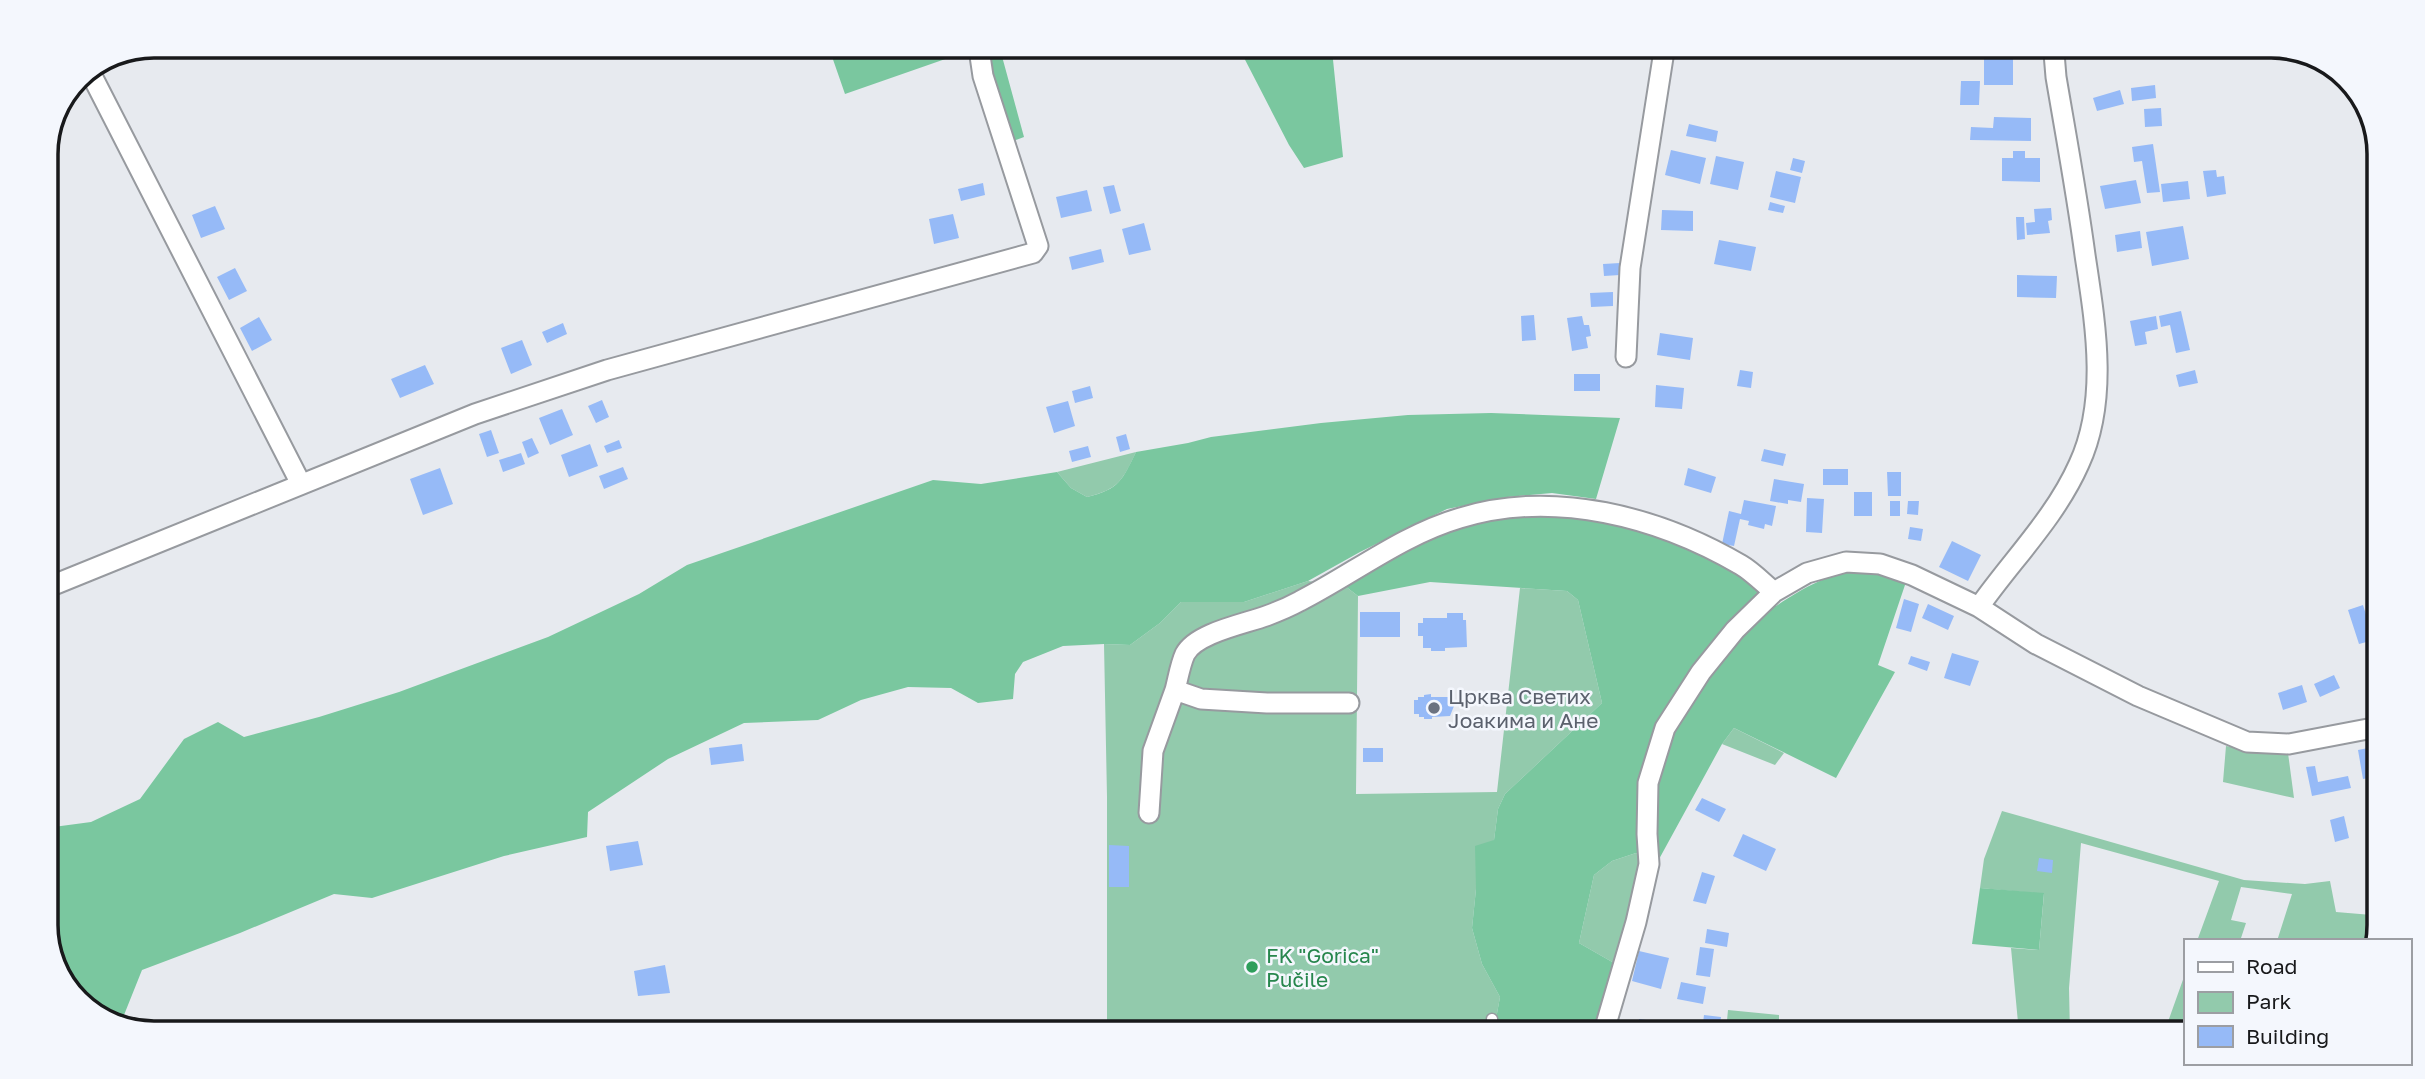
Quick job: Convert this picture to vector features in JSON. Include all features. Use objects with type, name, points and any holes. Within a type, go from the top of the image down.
[{"type":"street","points":[[58,583],[475,414],[607,370],[1033,253],[1038,246],[983,76],[980,58]]},
{"type":"street","points":[[1626,357],[1630,268],[1663,58]]},
{"type":"street","points":[[1979,607],[2049,517],[2080,464],[2093,421],[2098,367],[2091,298],[2054,58]]},
{"type":"street","points":[[94,80],[301,484]]},
{"type":"street","points":[[1149,813],[1153,751],[1186,652],[1200,640],[1301,601],[1409,538],[1459,518],[1494,510],[1540,505],[1626,516],[1679,535],[1743,566],[1774,592]]},
{"type":"street","points":[[1607,1021],[1636,922],[1649,864],[1648,783],[1665,728],[1701,672],[1735,630],[1774,592],[1807,573],[1846,562],[1880,564],[1912,575],[1979,607],[2036,643],[2138,696],[2247,742],[2289,744],[2367,729]]},
{"type":"street","points":[[1175,690],[1201,699],[1267,703],[1349,702]]},
{"type":"green space","points":[[832,58],[948,58],[845,94]]},
{"type":"green space","points":[[989,58],[1002,58],[1024,137],[1013,141]]},
{"type":"green space","points":[[1244,58],[1333,58],[1343,157],[1304,168],[1289,145]]},
{"type":"green space","points":[[1491,413],[1620,418],[1596,499],[1552,493],[1508,497],[1447,509],[1308,581],[1244,602],[1181,602],[1160,623],[1130,645],[1063,646],[1023,662],[1015,674],[1013,699],[978,703],[951,688],[908,687],[861,700],[818,720],[744,723],[668,759],[588,812],[587,837],[504,856],[372,898],[334,894],[142,970],[124,1016],[95,1001],[74,978],[63,956],[58,931],[58,826],[91,822],[140,799],[184,739],[218,722],[244,737],[399,692],[548,637],[639,594],[687,565],[933,480],[981,484],[1057,472],[1071,488],[1087,497],[1107,491],[1119,482],[1136,452],[1211,437],[1408,415]]},
{"type":"green space","points":[[1136,452],[1127,470],[1113,487],[1087,497],[1071,488],[1057,472]]},
{"type":"green space","points":[[1519,515],[1584,518],[1627,526],[1672,541],[1715,560],[1756,585],[1776,606],[1822,580],[1847,573],[1874,572],[1906,582],[1878,665],[1895,672],[1836,778],[1734,728],[1722,744],[1658,861],[1636,853],[1612,861],[1594,875],[1579,943],[1614,963],[1599,1021],[1496,1021],[1500,997],[1482,964],[1472,928],[1476,889],[1475,846],[1494,840],[1498,809],[1505,794],[1602,703],[1578,600],[1567,591],[1430,582],[1358,596],[1345,586],[1397,553],[1456,529]]},
{"type":"green space","points":[[1308,581],[1345,586],[1358,596],[1356,794],[1497,792],[1520,588],[1567,591],[1578,600],[1602,703],[1505,794],[1498,809],[1494,840],[1476,889],[1472,928],[1482,964],[1500,997],[1496,1021],[1107,1021],[1104,644],[1130,645],[1160,623],[1181,602],[1244,602]],"holes":[[[1109,846],[1129,846],[1128,887],[1109,886]]]},
{"type":"green space","points":[[1734,728],[1784,753],[1775,765],[1722,744]]},
{"type":"green space","points":[[2226,746],[2264,753],[2288,753],[2294,798],[2223,782]]},
{"type":"green space","points":[[2002,811],[2244,880],[2305,884],[2330,881],[2336,912],[2367,915],[2366,939],[2278,939],[2292,894],[2241,887],[2231,920],[2246,923],[2241,939],[2198,939],[2219,881],[2081,843],[2069,988],[2070,1021],[2018,1021],[2011,948],[2039,950],[2044,894],[1980,888],[1984,859]]},
{"type":"green space","points":[[1636,853],[1643,856],[1642,868],[1614,963],[1579,943],[1594,875],[1612,861]]},
{"type":"green space","points":[[1980,888],[2044,893],[2039,950],[1972,944]]},
{"type":"green space","points":[[2184,977],[2184,1021],[2168,1021]]},
{"type":"green space","points":[[1728,1010],[1779,1015],[1779,1021],[1727,1021]]},
{"type":"building","points":[[1984,58],[2013,58],[2013,85],[1984,85]]},
{"type":"building","points":[[1961,81],[1980,81],[1979,105],[1960,105]]},
{"type":"building","points":[[2155,85],[2156,98],[2132,101],[2131,88]]},
{"type":"building","points":[[2120,90],[2124,104],[2097,111],[2093,98]]},
{"type":"building","points":[[2161,108],[2162,126],[2145,127],[2144,109]]},
{"type":"building","points":[[1994,117],[2031,118],[2031,141],[1970,140],[1971,127],[1993,128]]},
{"type":"building","points":[[1689,124],[1718,131],[1716,142],[1686,136]]},
{"type":"building","points":[[2153,144],[2160,192],[2147,193],[2142,161],[2134,162],[2132,147]]},
{"type":"building","points":[[1671,150],[1706,158],[1700,184],[1665,175]]},
{"type":"building","points":[[2013,151],[2025,151],[2025,158],[2040,158],[2040,182],[2002,181],[2002,158],[2013,158]]},
{"type":"building","points":[[1716,156],[1744,162],[1738,190],[1710,184]]},
{"type":"building","points":[[1793,158],[1805,161],[1802,173],[1790,170]]},
{"type":"building","points":[[2216,170],[2217,177],[2224,176],[2226,194],[2207,197],[2203,171]]},
{"type":"building","points":[[1776,171],[1801,177],[1795,203],[1770,197]]},
{"type":"building","points":[[2136,180],[2141,203],[2105,209],[2100,186]]},
{"type":"building","points":[[2188,181],[2190,199],[2163,202],[2161,184]]},
{"type":"building","points":[[983,183],[985,195],[961,201],[958,189]]},
{"type":"building","points":[[1114,185],[1121,211],[1110,214],[1103,187]]},
{"type":"building","points":[[1087,190],[1092,211],[1061,218],[1056,197]]},
{"type":"building","points":[[1770,202],[1785,206],[1783,213],[1768,210]]},
{"type":"building","points":[[215,206],[225,229],[201,238],[192,215]]},
{"type":"building","points":[[2051,208],[2052,220],[2048,221],[2050,233],[2027,235],[2026,223],[2035,222],[2034,209]]},
{"type":"building","points":[[1662,210],[1693,211],[1693,231],[1661,230]]},
{"type":"building","points":[[953,214],[959,238],[934,244],[929,219]]},
{"type":"building","points":[[2016,217],[2024,217],[2025,239],[2017,240]]},
{"type":"building","points":[[1144,223],[1151,250],[1129,255],[1122,229]]},
{"type":"building","points":[[2183,226],[2189,259],[2152,266],[2146,232]]},
{"type":"building","points":[[2140,231],[2142,248],[2117,252],[2115,235]]},
{"type":"building","points":[[1719,240],[1756,247],[1751,271],[1714,264]]},
{"type":"building","points":[[1101,249],[1104,262],[1072,270],[1069,257]]},
{"type":"building","points":[[1620,263],[1620,275],[1604,276],[1603,264]]},
{"type":"building","points":[[235,268],[247,291],[229,300],[217,277]]},
{"type":"building","points":[[2017,275],[2057,276],[2056,298],[2017,297]]},
{"type":"building","points":[[1613,292],[1613,306],[1591,307],[1590,293]]},
{"type":"building","points":[[2181,311],[2190,350],[2176,353],[2170,325],[2161,327],[2159,316]]},
{"type":"building","points":[[1534,315],[1536,340],[1522,341],[1521,316]]},
{"type":"building","points":[[1582,316],[1584,325],[1589,325],[1591,336],[1586,337],[1588,348],[1572,351],[1567,318]]},
{"type":"building","points":[[2156,316],[2158,329],[2145,332],[2147,344],[2135,346],[2130,321]]},
{"type":"building","points":[[259,317],[272,340],[252,351],[240,328]]},
{"type":"building","points":[[563,323],[567,334],[547,343],[542,332]]},
{"type":"building","points":[[1660,333],[1693,338],[1690,360],[1657,355]]},
{"type":"building","points":[[522,340],[532,365],[511,374],[501,348]]},
{"type":"building","points":[[425,365],[434,384],[400,398],[391,379]]},
{"type":"building","points":[[1740,370],[1753,372],[1751,388],[1737,386]]},
{"type":"building","points":[[2195,370],[2198,383],[2179,387],[2176,375]]},
{"type":"building","points":[[1574,374],[1600,374],[1600,391],[1574,391]]},
{"type":"building","points":[[1656,385],[1684,388],[1682,409],[1655,407]]},
{"type":"building","points":[[1090,386],[1093,398],[1075,403],[1072,391]]},
{"type":"building","points":[[602,400],[609,417],[596,423],[588,406]]},
{"type":"building","points":[[1068,401],[1075,426],[1054,433],[1046,407]]},
{"type":"building","points":[[562,409],[573,435],[550,445],[539,418]]},
{"type":"building","points":[[491,430],[499,453],[487,457],[479,434]]},
{"type":"building","points":[[1126,434],[1130,449],[1120,452],[1116,437]]},
{"type":"building","points":[[532,438],[539,453],[528,458],[522,442]]},
{"type":"building","points":[[619,440],[622,448],[607,453],[604,446]]},
{"type":"building","points":[[590,444],[598,466],[569,477],[561,455]]},
{"type":"building","points":[[1088,446],[1091,457],[1072,462],[1069,451]]},
{"type":"building","points":[[1764,449],[1786,454],[1783,466],[1761,461]]},
{"type":"building","points":[[521,453],[525,464],[503,472],[499,460]]},
{"type":"building","points":[[623,467],[628,479],[604,489],[599,476]]},
{"type":"building","points":[[440,468],[453,504],[423,515],[410,479]]},
{"type":"building","points":[[1688,468],[1716,477],[1711,493],[1684,485]]},
{"type":"building","points":[[1823,469],[1848,469],[1848,485],[1823,485]]},
{"type":"building","points":[[1887,472],[1901,472],[1901,496],[1888,496]]},
{"type":"building","points":[[1774,479],[1804,484],[1801,502],[1788,500],[1788,504],[1770,501]]},
{"type":"building","points":[[1854,492],[1872,492],[1872,516],[1854,516]]},
{"type":"building","points":[[1807,498],[1824,499],[1822,533],[1806,532]]},
{"type":"building","points":[[1744,500],[1776,506],[1772,526],[1765,524],[1764,529],[1748,525],[1749,521],[1740,519],[1734,546],[1722,544],[1729,511],[1741,514]]},
{"type":"building","points":[[1890,501],[1900,501],[1900,516],[1890,516]]},
{"type":"building","points":[[1908,501],[1919,501],[1918,515],[1907,514]]},
{"type":"building","points":[[1910,527],[1923,529],[1921,541],[1908,539]]},
{"type":"building","points":[[1952,541],[1981,555],[1968,581],[1939,567]]},
{"type":"building","points":[[1904,599],[1919,604],[1911,632],[1896,628]]},
{"type":"building","points":[[1928,604],[1954,616],[1948,630],[1922,618]]},
{"type":"building","points":[[2363,605],[2367,618],[2367,642],[2359,644],[2348,610]]},
{"type":"building","points":[[1360,612],[1400,612],[1400,637],[1360,637]]},
{"type":"building","points":[[1447,613],[1463,613],[1463,620],[1466,620],[1467,647],[1445,648],[1445,651],[1423,648],[1423,636],[1418,636],[1418,623],[1423,623],[1423,618],[1447,618]]},
{"type":"building","points":[[1952,653],[1979,661],[1970,686],[1944,678]]},
{"type":"building","points":[[1911,656],[1930,662],[1927,671],[1908,664]]},
{"type":"building","points":[[2334,675],[2340,688],[2320,697],[2314,684]]},
{"type":"building","points":[[2302,685],[2307,702],[2283,710],[2278,693]]},
{"type":"building","name":"Црква Светих Јоакима и Ане","points":[[1431,694],[1431,697],[1449,697],[1454,706],[1450,716],[1424,719],[1419,717],[1419,714],[1414,714],[1414,700]]},
{"type":"building","points":[[742,744],[744,761],[711,765],[709,748]]},
{"type":"building","points":[[1363,748],[1383,748],[1383,762],[1363,762]]},
{"type":"building","points":[[2367,748],[2367,778],[2363,779],[2358,750]]},
{"type":"building","points":[[2315,766],[2318,782],[2348,776],[2351,788],[2312,796],[2306,767]]},
{"type":"building","points":[[1702,798],[1726,809],[1719,822],[1695,810]]},
{"type":"building","points":[[2344,816],[2349,838],[2335,842],[2330,820]]},
{"type":"building","points":[[1743,834],[1776,849],[1766,871],[1733,856]]},
{"type":"building","points":[[638,841],[643,865],[610,871],[606,846]]},
{"type":"building","points":[[1109,845],[1129,846],[1129,887],[1109,887]]},
{"type":"building","points":[[2039,858],[2053,860],[2052,873],[2037,871]]},
{"type":"building","points":[[1702,872],[1715,876],[1706,904],[1693,901]]},
{"type":"building","points":[[1707,929],[1729,933],[1727,947],[1705,943]]},
{"type":"building","points":[[1700,947],[1714,949],[1710,977],[1696,975]]},
{"type":"building","points":[[1639,951],[1669,958],[1661,989],[1632,981]]},
{"type":"building","points":[[665,965],[670,993],[638,996],[634,971]]},
{"type":"building","points":[[1681,982],[1706,987],[1703,1004],[1677,999]]},
{"type":"building","points":[[1704,1015],[1721,1017],[1720,1021],[1703,1021]]},
{"type":"place","name":"Црква Светих Јоакима и Ане","points":[[1434,708]]},
{"type":"place","name":"FK \"Gorica\" Pučile","points":[[1252,967]]}]
